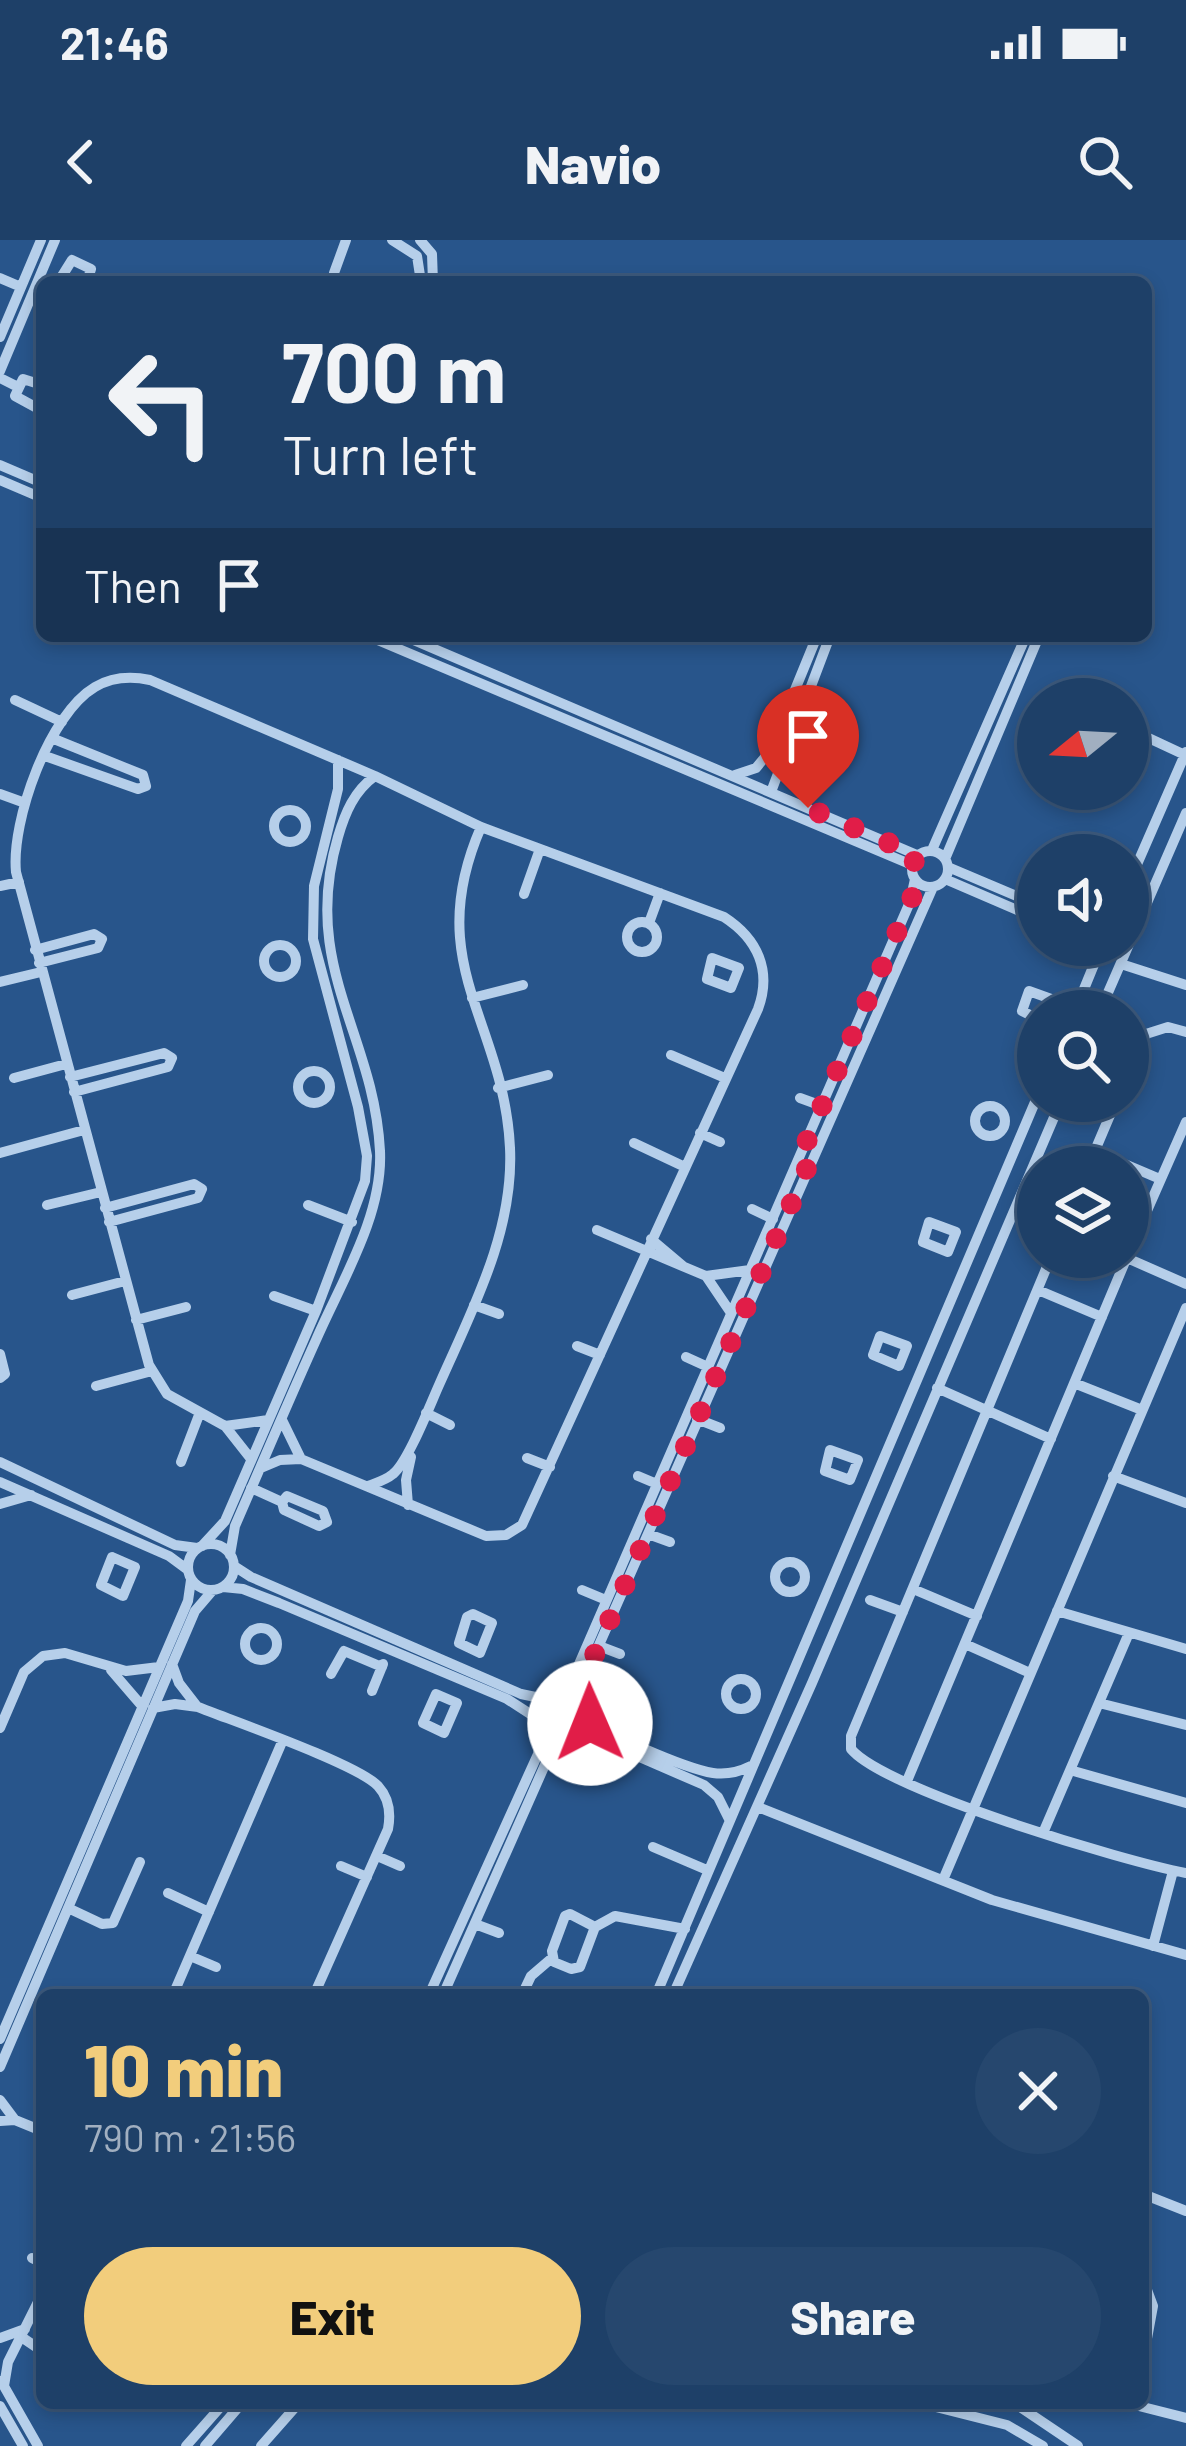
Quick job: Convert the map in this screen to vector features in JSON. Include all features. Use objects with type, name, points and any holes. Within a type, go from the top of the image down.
[{"type":"street","points":[[0,337],[41,240]]},
{"type":"street","points":[[40,276],[55,240]]},
{"type":"street","points":[[334,273],[346,240]]},
{"type":"street","points":[[392,240],[417,256],[420,276]]},
{"type":"street","points":[[419,240],[432,254],[433,276]]},
{"type":"street","points":[[46,261],[66,275],[72,260],[89,266],[90,276]]},
{"type":"street","points":[[0,278],[21,287]]},
{"type":"street","points":[[18,387],[0,374],[36,286]]},
{"type":"street","points":[[36,383],[25,379],[18,387],[17,400],[36,408]]},
{"type":"street","points":[[0,465],[36,480]]},
{"type":"street","points":[[0,480],[36,495]]},
{"type":"street","points":[[383,642],[914,860]]},
{"type":"street","points":[[418,642],[735,775],[914,860]]},
{"type":"street","points":[[735,775],[756,768],[770,751],[815,642]]},
{"type":"street","points":[[771,793],[828,642]]},
{"type":"street","points":[[433,1989],[538,1754],[543,1707],[579,1677],[599,1646],[648,1534],[708,1366],[750,1270],[946,868],[1024,642]]},
{"type":"street","points":[[914,860],[932,850],[1036,642]]},
{"type":"street","points":[[139,678],[375,776],[481,827],[724,917],[745,934],[762,963],[761,998],[526,1520],[506,1535],[480,1534],[301,1460],[256,1464],[225,1426],[167,1394],[152,1371],[19,883],[15,848],[45,756],[62,722],[95,687],[116,679],[139,678]]},
{"type":"street","points":[[15,700],[62,722]]},
{"type":"street","points":[[1147,834],[1185,753],[1149,738]]},
{"type":"street","points":[[45,756],[138,789],[146,786],[143,776],[54,739]]},
{"type":"street","points":[[189,1612],[230,1580],[230,1524],[362,1193],[367,1156],[314,957],[312,915],[323,838],[338,789],[338,760]]},
{"type":"street","points":[[275,1419],[362,1235],[380,1175],[378,1131],[328,949],[327,888],[350,803],[375,776]]},
{"type":"street","points":[[0,794],[26,803]]},
{"type":"street","points":[[1149,899],[1186,813]]},
{"type":"street","points":[[367,1487],[395,1472],[426,1413],[498,1238],[509,1178],[508,1127],[459,948],[457,913],[463,874],[481,827]]},
{"type":"street","points":[[304,833],[323,838]]},
{"type":"street","points":[[524,894],[540,848]]},
{"type":"street","points":[[932,850],[946,868],[1017,908]]},
{"type":"street","points":[[446,1989],[551,1752],[580,1723],[579,1677],[606,1600],[657,1484],[697,1419],[808,1152],[822,1106],[910,902],[914,860]]},
{"type":"street","points":[[946,868],[1017,897]]},
{"type":"street","points":[[915,879],[933,887]]},
{"type":"street","points":[[0,886],[19,883]]},
{"type":"street","points":[[649,923],[660,893]]},
{"type":"street","points":[[0,982],[98,948],[102,939],[94,934],[35,950]]},
{"type":"street","points":[[296,960],[314,957]]},
{"type":"street","points":[[1127,966],[1186,985]]},
{"type":"street","points":[[736,980],[775,1011]]},
{"type":"street","points":[[472,998],[524,985]]},
{"type":"street","points":[[1149,1032],[1186,1032]]},
{"type":"street","points":[[338,1042],[353,1037]]},
{"type":"street","points":[[14,1078],[164,1053],[172,1058],[170,1065],[74,1091]]},
{"type":"street","points":[[671,1055],[725,1078]]},
{"type":"street","points":[[138,1059],[142,1073]]},
{"type":"street","points":[[328,1082],[348,1076]]},
{"type":"street","points":[[499,1088],[548,1076]]},
{"type":"street","points":[[800,1098],[822,1106]]},
{"type":"street","points":[[659,1989],[1027,1122]]},
{"type":"street","points":[[676,1989],[1052,1122]]},
{"type":"street","points":[[1149,1205],[1186,1122]]},
{"type":"street","points":[[1004,1126],[1022,1133]]},
{"type":"street","points":[[0,1153],[84,1130]]},
{"type":"street","points":[[700,1132],[720,1142]]},
{"type":"street","points":[[634,1143],[685,1167]]},
{"type":"street","points":[[1149,1174],[1160,1179]]},
{"type":"street","points":[[105,1208],[194,1184],[202,1189],[198,1198],[110,1222]]},
{"type":"street","points":[[167,1191],[171,1205]]},
{"type":"street","points":[[47,1205],[101,1192]]},
{"type":"street","points":[[308,1205],[352,1222]]},
{"type":"street","points":[[752,1209],[773,1219]]},
{"type":"street","points":[[597,1230],[706,1276],[750,1270]]},
{"type":"street","points":[[651,1239],[683,1266]]},
{"type":"street","points":[[953,1242],[972,1250]]},
{"type":"street","points":[[1149,1266],[1186,1284]]},
{"type":"street","points":[[706,1276],[731,1315]]},
{"type":"street","points":[[1043,1278],[850,1742],[855,1755],[971,1808],[1043,1834],[1180,1872],[1153,1946]]},
{"type":"street","points":[[907,1781],[1118,1278]]},
{"type":"street","points":[[72,1295],[125,1281]]},
{"type":"street","points":[[1038,1290],[1102,1317]]},
{"type":"street","points":[[274,1296],[316,1311]]},
{"type":"street","points":[[474,1305],[499,1315]]},
{"type":"street","points":[[136,1320],[186,1307]]},
{"type":"street","points":[[943,1880],[1186,1309]]},
{"type":"street","points":[[577,1346],[600,1355]]},
{"type":"street","points":[[0,1354],[5,1374],[0,1378]]},
{"type":"street","points":[[904,1356],[924,1364]]},
{"type":"street","points":[[686,1357],[708,1366]]},
{"type":"street","points":[[96,1386],[152,1371]]},
{"type":"street","points":[[1074,1384],[1142,1411]]},
{"type":"street","points":[[937,1388],[1051,1439]]},
{"type":"street","points":[[426,1413],[450,1426]]},
{"type":"street","points":[[181,1462],[199,1415]]},
{"type":"street","points":[[225,1426],[275,1419]]},
{"type":"street","points":[[275,1419],[301,1460]]},
{"type":"street","points":[[697,1419],[721,1429]]},
{"type":"street","points":[[409,1505],[406,1480],[412,1443]]},
{"type":"street","points":[[527,1458],[550,1467]]},
{"type":"street","points":[[0,1462],[175,1545],[218,1545],[232,1560],[290,1594],[517,1704],[552,1736],[596,1738],[704,1785],[718,1796],[729,1820]]},
{"type":"street","points":[[0,2039],[189,1612],[189,1560],[230,1524],[251,1488],[256,1464]]},
{"type":"street","points":[[855,1471],[875,1479]]},
{"type":"street","points":[[638,1476],[657,1484]]},
{"type":"street","points":[[1113,1476],[1186,1503]]},
{"type":"street","points":[[0,1482],[170,1556],[199,1587],[243,1589],[388,1650],[521,1694],[568,1699],[596,1727],[707,1772],[729,1774],[752,1766]]},
{"type":"street","points":[[251,1488],[282,1502]]},
{"type":"street","points":[[0,1504],[35,1495]]},
{"type":"street","points":[[648,1534],[670,1543]]},
{"type":"street","points":[[125,1562],[134,1540]]},
{"type":"street","points":[[290,1594],[296,1580]]},
{"type":"street","points":[[804,1584],[826,1594]]},
{"type":"street","points":[[913,1589],[976,1616]]},
{"type":"street","points":[[582,1590],[606,1600]]},
{"type":"street","points":[[870,1600],[903,1612]]},
{"type":"street","points":[[268,1630],[279,1603]]},
{"type":"street","points":[[1057,1611],[1186,1649]]},
{"type":"street","points":[[1043,1834],[1129,1633]]},
{"type":"street","points":[[965,1644],[1030,1673]]},
{"type":"street","points":[[599,1646],[620,1654]]},
{"type":"street","points":[[446,1697],[468,1649]]},
{"type":"street","points":[[372,1691],[388,1650]]},
{"type":"street","points":[[332,1673],[344,1651],[382,1667]]},
{"type":"street","points":[[0,1729],[24,1672],[37,1659],[65,1653],[134,1672],[165,1665]]},
{"type":"street","points":[[165,1665],[198,1707]]},
{"type":"street","points":[[109,1668],[147,1707]]},
{"type":"street","points":[[754,1700],[777,1709]]},
{"type":"street","points":[[1099,1703],[1186,1725]]},
{"type":"street","points":[[147,1707],[198,1707],[360,1774],[378,1786],[390,1814],[317,1989]]},
{"type":"street","points":[[0,2067],[147,1707]]},
{"type":"street","points":[[176,1989],[282,1742]]},
{"type":"street","points":[[1070,1770],[1186,1803]]},
{"type":"street","points":[[758,1807],[1007,1905],[1186,1955]]},
{"type":"street","points":[[482,1838],[497,1845]]},
{"type":"street","points":[[653,1847],[707,1870]]},
{"type":"street","points":[[376,1856],[400,1866]]},
{"type":"street","points":[[68,1908],[102,1924],[113,1923],[140,1862]]},
{"type":"street","points":[[341,1866],[367,1877]]},
{"type":"street","points":[[168,1893],[209,1912]]},
{"type":"street","points":[[525,1989],[531,1976],[552,1958],[567,1914],[595,1927]]},
{"type":"street","points":[[552,1958],[572,1969],[580,1967],[595,1927],[618,1916],[685,1928]]},
{"type":"street","points":[[475,1924],[499,1933]]},
{"type":"street","points":[[190,1956],[216,1967]]},
{"type":"street","points":[[426,1963],[441,1969]]},
{"type":"street","points":[[0,2099],[15,2120]]},
{"type":"street","points":[[0,2121],[15,2120],[36,2129]]},
{"type":"street","points":[[1149,2196],[1186,2210]]},
{"type":"street","points":[[36,2306],[2,2382],[38,2446]]},
{"type":"street","points":[[0,2338],[23,2333]]},
{"type":"street","points":[[23,2333],[36,2345]]},
{"type":"street","points":[[1149,2407],[1186,2417]]},
{"type":"street","points":[[1,2409],[23,2446]]},
{"type":"street","points":[[186,2446],[219,2409]]},
{"type":"street","points":[[205,2446],[237,2409]]},
{"type":"street","points":[[261,2446],[294,2409]]},
{"type":"street","points":[[944,2409],[1006,2425],[1043,2446]]},
{"type":"street","points":[[1023,2409],[1078,2446]]},
{"type":"route","points":[[590,1723],[578,1707],[584,1679],[813,1154],[803,1150],[913,895],[911,869],[917,855],[808,808]]}]
